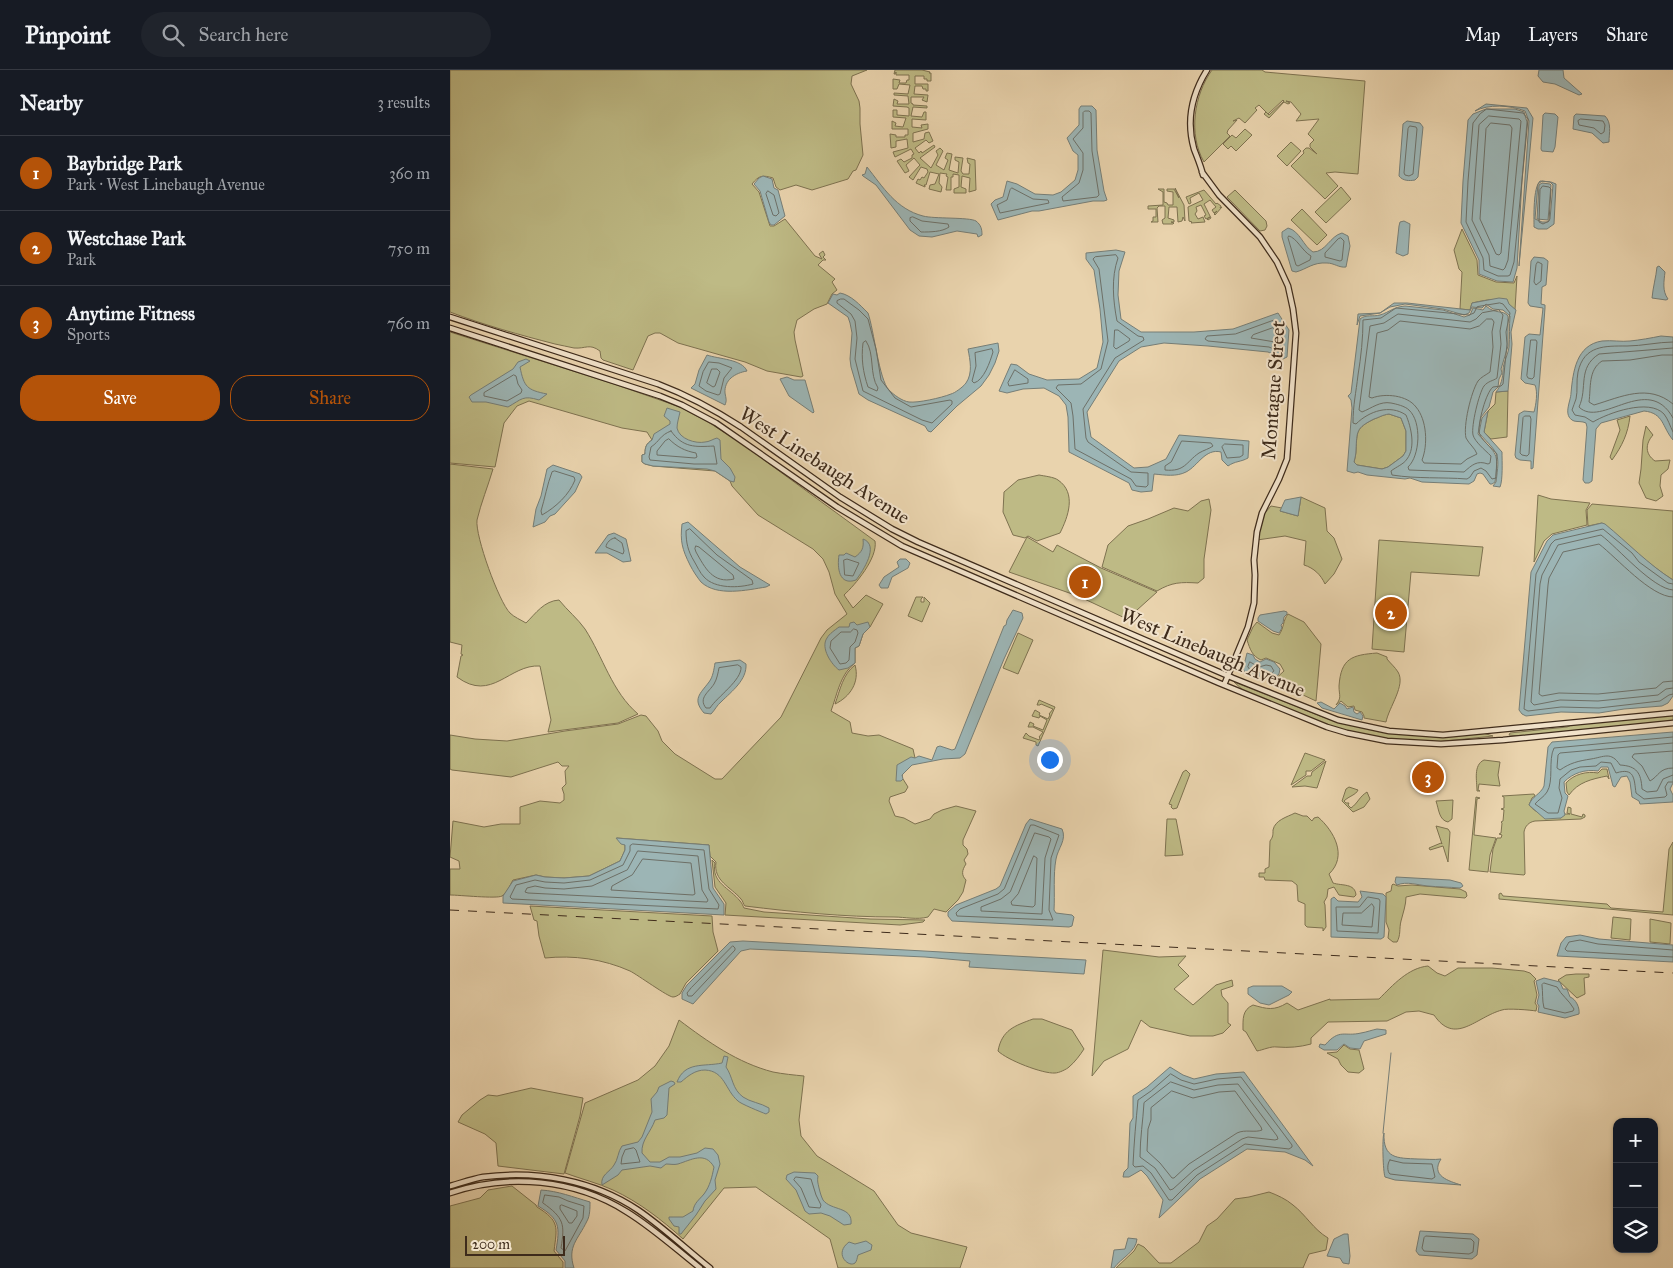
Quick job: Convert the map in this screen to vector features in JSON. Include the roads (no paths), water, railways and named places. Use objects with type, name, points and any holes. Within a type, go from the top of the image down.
[{"type":"main road","name":"Montague Street","points":[[1207,70],[1197,85],[1191,107],[1190,126],[1202,172],[1217,196],[1260,237],[1280,270],[1288,286],[1296,333],[1287,459],[1262,513],[1254,553],[1254,603],[1248,627],[1224,685]]},
{"type":"main road","name":"West Linebaugh Avenue","points":[[450,317],[664,386],[721,414],[840,497],[892,529],[940,552],[1228,676],[1338,720],[1369,728],[1443,735],[1673,713]]},
{"type":"main road","name":"West Linebaugh Avenue","points":[[450,328],[660,396],[682,405],[724,428],[837,507],[902,546],[1224,685],[1327,727],[1387,742],[1460,744],[1673,723]]},
{"type":"main road","points":[[660,396],[664,386]]},
{"type":"main road","points":[[450,1186],[482,1178],[518,1174],[552,1177],[579,1183],[603,1192],[637,1209],[710,1268]]},
{"type":"main road","points":[[450,1193],[486,1184],[518,1181],[558,1185],[581,1190],[602,1198],[628,1212],[700,1268]]},
{"type":"water","points":[[1539,70],[1563,70],[1564,78],[1582,94],[1579,95],[1555,84],[1543,82],[1538,76]]},
{"type":"water","points":[[1486,104],[1527,108],[1533,118],[1519,266],[1529,121],[1525,111],[1513,107],[1493,106],[1475,111]]},
{"type":"water","points":[[1081,106],[1092,106],[1096,110],[1097,150],[1107,200],[1032,211],[998,220],[991,204],[1003,197],[1007,181],[1035,194],[1053,195],[1061,192],[1075,180],[1078,170],[1078,155],[1073,151],[1067,138],[1079,125],[1079,109]]},
{"type":"water","points":[[1486,109],[1515,109],[1524,112],[1527,122],[1517,268],[1513,282],[1497,281],[1479,274],[1479,260],[1461,223],[1468,120],[1473,114]]},
{"type":"water","points":[[1545,113],[1555,114],[1558,117],[1553,152],[1542,151],[1541,149],[1543,115]]},
{"type":"water","points":[[1576,114],[1605,116],[1609,125],[1609,142],[1603,143],[1592,133],[1573,129],[1574,116]]},
{"type":"water","points":[[1407,121],[1420,123],[1423,127],[1418,177],[1415,180],[1404,180],[1399,176],[1403,124]]},
{"type":"water","points":[[867,167],[898,203],[913,213],[923,216],[976,221],[981,227],[982,235],[978,237],[977,234],[957,231],[932,237],[919,236],[910,230],[876,185],[862,175],[865,174]]},
{"type":"water","points":[[763,176],[772,179],[774,188],[778,190],[785,216],[774,225],[771,225],[769,222],[760,191],[754,184]]},
{"type":"water","points":[[1550,182],[1556,184],[1554,224],[1547,229],[1534,227],[1538,184],[1535,219],[1548,222],[1550,219],[1553,185]]},
{"type":"water","points":[[1542,183],[1551,185],[1548,220],[1537,219],[1539,185]]},
{"type":"water","points":[[1404,221],[1410,224],[1408,254],[1403,256],[1396,253],[1400,222]]},
{"type":"water","points":[[1288,228],[1296,232],[1313,252],[1325,247],[1334,237],[1342,233],[1348,236],[1350,246],[1346,267],[1322,263],[1296,272],[1292,271],[1282,237],[1282,232]]},
{"type":"water","points":[[1116,250],[1125,252],[1119,271],[1118,295],[1121,319],[1141,332],[1194,332],[1233,329],[1278,313],[1289,330],[1287,357],[1283,359],[1268,352],[1208,346],[1164,343],[1141,347],[1119,361],[1087,412],[1091,437],[1134,468],[1148,467],[1166,459],[1179,435],[1249,441],[1248,458],[1228,466],[1222,460],[1221,452],[1215,451],[1206,455],[1182,474],[1154,474],[1152,491],[1141,492],[1132,490],[1129,483],[1069,452],[1066,405],[1059,396],[1044,388],[1023,389],[1007,393],[999,391],[1011,364],[1017,365],[1029,374],[1047,380],[1079,379],[1097,368],[1103,342],[1100,309],[1094,270],[1086,259],[1086,253]]},
{"type":"water","points":[[1534,257],[1544,258],[1548,261],[1546,285],[1542,287],[1541,304],[1545,305],[1545,308],[1533,468],[1531,469],[1531,461],[1520,460],[1515,455],[1519,414],[1524,411],[1534,412],[1536,398],[1535,385],[1525,383],[1521,379],[1525,337],[1529,334],[1540,335],[1543,308],[1530,306],[1528,303],[1531,261]]},
{"type":"water","points":[[1659,266],[1665,272],[1664,289],[1668,299],[1666,300],[1652,298],[1657,267]]},
{"type":"water","points":[[840,293],[852,298],[868,313],[885,385],[898,398],[913,402],[930,400],[953,393],[966,383],[970,375],[968,349],[998,343],[999,351],[989,375],[981,386],[957,406],[931,432],[925,426],[868,400],[859,394],[851,367],[852,333],[848,317],[828,303],[833,294],[837,295]]},
{"type":"water","points":[[1499,298],[1507,299],[1509,304],[1516,310],[1511,332],[1512,344],[1508,391],[1496,392],[1503,376],[1509,347],[1510,316],[1503,310],[1493,309],[1486,304],[1482,308],[1472,307],[1469,313],[1464,315],[1443,309],[1405,304],[1390,307],[1380,313],[1394,303],[1407,303],[1470,310],[1472,303]]},
{"type":"water","points":[[1486,306],[1508,316],[1508,346],[1501,369],[1502,373],[1498,387],[1493,392],[1489,407],[1481,417],[1478,434],[1495,455],[1497,465],[1495,482],[1492,484],[1480,473],[1469,484],[1422,482],[1410,478],[1367,475],[1347,471],[1352,408],[1351,400],[1348,396],[1351,393],[1360,319],[1380,315],[1394,308],[1443,310],[1464,317],[1470,315],[1473,308],[1483,310]],"holes":[[[1387,414],[1401,418],[1406,431],[1406,451],[1403,456],[1382,469],[1357,465],[1354,462],[1357,434],[1361,428],[1374,419]]]},
{"type":"water","points":[[1380,313],[1360,316],[1357,325],[1358,314]]},
{"type":"water","points":[[1661,336],[1673,337],[1673,440],[1662,421],[1651,412],[1644,411],[1601,423],[1596,429],[1592,481],[1585,483],[1583,480],[1586,423],[1574,421],[1568,416],[1573,377],[1581,354],[1586,348],[1602,341],[1634,341]]},
{"type":"water","points":[[707,355],[740,364],[747,371],[738,373],[726,384],[725,405],[691,388],[695,384],[699,370]]},
{"type":"water","points":[[526,359],[530,361],[520,367],[525,383],[535,391],[547,394],[539,400],[523,399],[508,407],[486,402],[472,402],[469,397],[471,395],[513,369],[518,362]]},
{"type":"water","points":[[787,377],[794,380],[805,380],[813,413],[789,396],[780,379]]},
{"type":"water","points":[[667,408],[680,412],[677,428],[684,438],[697,442],[706,442],[717,438],[720,440],[721,459],[730,468],[735,477],[734,482],[715,471],[707,469],[653,466],[642,462],[642,455],[645,454],[646,446],[652,440],[654,434],[670,424],[670,421],[664,416]]},
{"type":"water","points":[[1488,411],[1484,432],[1502,452],[1500,487],[1493,486],[1496,482],[1498,459],[1494,450],[1479,433],[1482,418]]},
{"type":"water","points":[[553,465],[580,474],[582,477],[575,492],[555,514],[550,516],[545,522],[533,527],[547,469]]},
{"type":"water","points":[[1301,497],[1298,516],[1280,511],[1285,500]]},
{"type":"water","points":[[688,522],[740,567],[770,585],[750,590],[724,591],[715,590],[701,582],[690,565],[682,545],[682,524]]},
{"type":"water","points":[[1602,523],[1673,580],[1673,696],[1668,703],[1662,706],[1599,713],[1561,712],[1526,716],[1519,710],[1531,572],[1547,541],[1553,535]]},
{"type":"water","points":[[614,533],[626,539],[631,561],[623,562],[607,553],[595,553],[608,535]]},
{"type":"water","points":[[863,539],[868,542],[870,547],[868,558],[856,580],[846,580],[840,575],[839,555],[846,553],[855,557],[862,549]]},
{"type":"water","points":[[900,559],[906,559],[910,563],[908,568],[892,577],[888,588],[881,588],[879,585],[884,577],[899,567],[897,562]]},
{"type":"water","points":[[1013,610],[1022,613],[1023,618],[965,754],[960,758],[912,765],[902,775],[903,779],[901,781],[896,781],[897,765],[911,757],[919,756],[932,760],[937,747],[955,749],[1004,626]]},
{"type":"water","points":[[1284,611],[1287,614],[1284,617],[1279,633],[1258,621],[1260,615]]},
{"type":"water","points":[[854,622],[857,625],[868,622],[870,627],[863,634],[859,646],[855,648],[855,663],[848,668],[839,670],[828,656],[825,642],[829,635],[839,627],[849,627],[850,623]]},
{"type":"water","points":[[1247,653],[1253,655],[1260,662],[1266,659],[1274,662],[1280,669],[1279,674],[1272,680],[1247,675],[1243,669]]},
{"type":"water","points":[[740,660],[746,664],[746,670],[741,680],[711,714],[704,713],[698,704],[698,700],[700,693],[711,678],[715,663]]},
{"type":"water","points":[[1321,702],[1334,709],[1340,703],[1347,709],[1353,707],[1354,712],[1357,714],[1360,712],[1363,716],[1362,720],[1322,708],[1317,703]]},
{"type":"water","points":[[1673,732],[1673,783],[1670,789],[1673,795],[1673,802],[1640,804],[1639,801],[1632,797],[1630,782],[1627,776],[1621,777],[1615,787],[1613,786],[1608,767],[1601,767],[1598,771],[1584,771],[1575,774],[1564,782],[1565,793],[1568,796],[1564,811],[1565,815],[1561,818],[1545,819],[1529,805],[1544,786],[1548,747],[1552,742]]},
{"type":"water","points":[[1030,819],[1062,829],[1063,840],[1055,865],[1054,910],[1056,913],[1072,915],[1074,917],[1072,926],[952,921],[948,916],[948,912],[956,905],[1000,886],[1026,824]]},
{"type":"water","points":[[616,838],[709,845],[713,888],[724,904],[724,915],[503,903],[503,896],[513,881],[536,875],[564,878],[589,876],[620,861],[625,845],[621,844]]},
{"type":"water","points":[[1396,877],[1450,880],[1461,883],[1463,886],[1460,888],[1408,883],[1397,885],[1395,882]]},
{"type":"water","points":[[1360,891],[1383,894],[1386,897],[1384,937],[1381,939],[1331,937],[1331,899],[1334,897],[1338,901],[1358,902],[1362,897]]},
{"type":"water","points":[[1580,935],[1599,939],[1673,945],[1673,962],[1557,956],[1561,943],[1566,937]]},
{"type":"water","points":[[743,941],[1086,960],[1084,974],[969,967],[970,961],[925,957],[750,949],[741,951],[693,1004],[682,999],[682,993],[687,985],[730,942]]},
{"type":"water","points":[[1544,978],[1560,982],[1563,989],[1567,989],[1570,997],[1577,1004],[1579,1014],[1565,1018],[1538,1012],[1539,1006],[1537,1003],[1539,995],[1536,981]]},
{"type":"water","points":[[1253,986],[1282,986],[1292,992],[1269,1005],[1260,1003],[1248,994],[1248,988]]},
{"type":"water","points":[[1377,1029],[1386,1030],[1386,1034],[1364,1041],[1360,1049],[1350,1048],[1344,1044],[1337,1050],[1324,1050],[1319,1047],[1320,1044],[1325,1045],[1338,1035],[1363,1033]]},
{"type":"water","points":[[724,1056],[728,1057],[726,1067],[739,1094],[746,1099],[769,1108],[769,1112],[766,1114],[740,1102],[734,1097],[721,1077],[712,1071],[698,1071],[681,1082],[677,1082],[680,1075],[690,1068],[722,1063]]},
{"type":"water","points":[[1170,1067],[1194,1079],[1216,1074],[1244,1072],[1313,1166],[1305,1160],[1285,1152],[1247,1149],[1200,1179],[1159,1218],[1163,1200],[1147,1176],[1141,1170],[1129,1177],[1123,1177],[1124,1172],[1128,1168],[1130,1123],[1133,1118],[1133,1096],[1147,1087]]},
{"type":"water","points":[[671,1081],[675,1084],[669,1088],[667,1115],[664,1118],[655,1120],[645,1140],[642,1153],[650,1162],[660,1162],[669,1157],[680,1157],[697,1153],[705,1148],[713,1149],[718,1155],[720,1164],[715,1180],[716,1189],[681,1234],[679,1234],[679,1227],[674,1226],[669,1217],[683,1217],[693,1211],[706,1191],[714,1167],[706,1159],[698,1158],[677,1164],[666,1164],[661,1168],[650,1166],[622,1170],[618,1175],[602,1185],[602,1179],[615,1163],[622,1146],[638,1142],[642,1137],[652,1112],[651,1099],[659,1087]]},
{"type":"water","points":[[1384,1133],[1386,1148],[1393,1155],[1404,1158],[1441,1159],[1438,1165],[1439,1174],[1461,1185],[1395,1180],[1385,1177],[1383,1155]]},
{"type":"water","points":[[794,1172],[815,1173],[818,1176],[823,1200],[849,1214],[851,1224],[844,1225],[830,1216],[821,1213],[809,1214],[805,1211],[796,1190],[786,1179],[787,1175]]},
{"type":"water","points":[[541,1190],[590,1202],[588,1219],[573,1248],[572,1260],[574,1268],[565,1268],[565,1261],[556,1250],[557,1224],[551,1215],[538,1206]]},
{"type":"water","points":[[1420,1231],[1473,1234],[1479,1239],[1477,1255],[1472,1259],[1419,1255],[1416,1251]]},
{"type":"water","points":[[1348,1234],[1349,1264],[1343,1263],[1340,1258],[1327,1256],[1334,1239]]},
{"type":"water","points":[[1128,1238],[1137,1239],[1134,1248],[1114,1268],[1111,1268],[1114,1250],[1125,1249]]},
{"type":"water","points":[[866,1241],[872,1245],[871,1250],[858,1255],[855,1263],[849,1264],[846,1262],[842,1255],[844,1247],[849,1242],[855,1244]]},
{"type":"waterway","points":[[1383,1133],[1391,1053]]},
{"type":"railway","points":[[450,910],[1673,973]]},
{"type":"place","name":"Baybridge Park","points":[[1085,582]]},
{"type":"place","name":"Westchase Park","points":[[1391,613]]},
{"type":"place","name":"Anytime Fitness","points":[[1428,777]]}]
